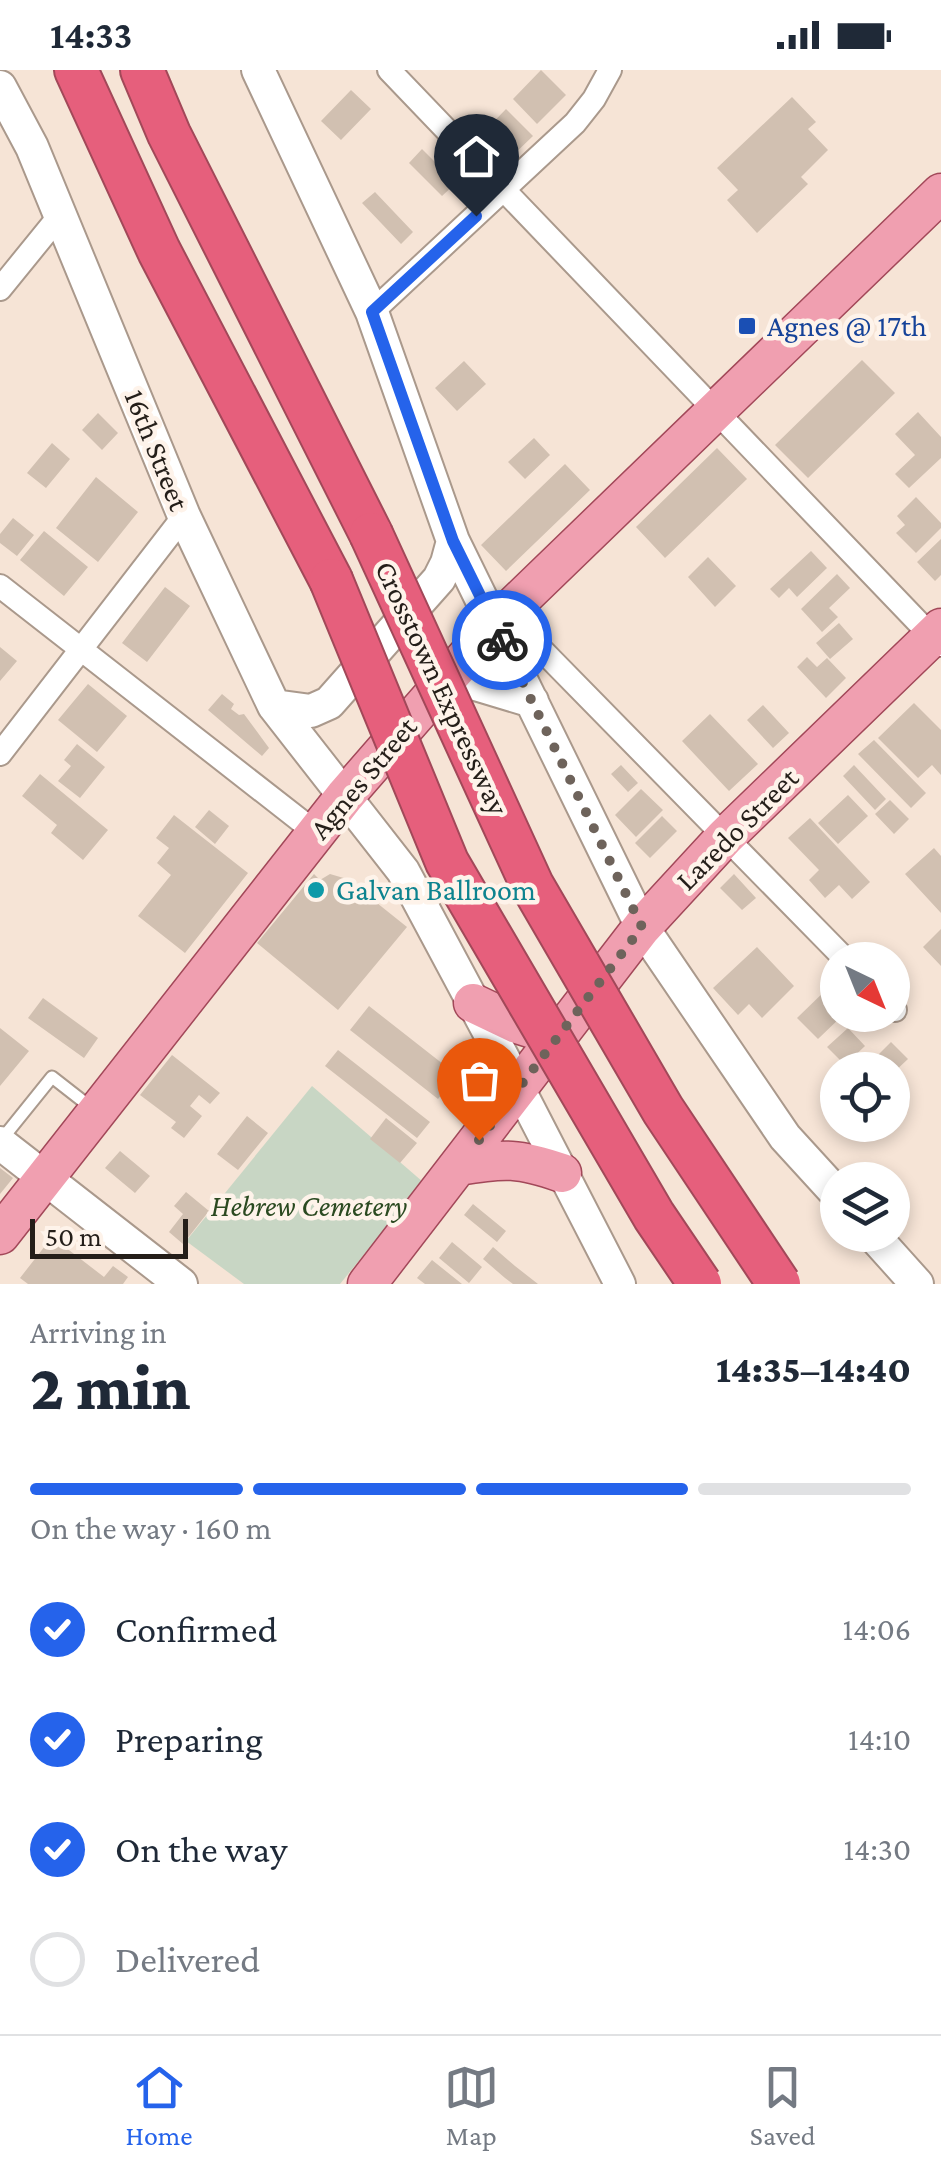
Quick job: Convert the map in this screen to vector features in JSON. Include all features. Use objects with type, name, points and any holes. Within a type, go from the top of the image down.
[{"type":"highway","name":"Crosstown Expressway","points":[[76,70],[159,251],[331,580],[447,862],[654,1216],[700,1284]]},
{"type":"highway","name":"Crosstown Expressway","points":[[142,70],[169,134],[371,534],[532,885],[663,1110],[779,1284]]},
{"type":"main road","points":[[258,70],[372,312],[453,541],[642,927],[786,1137],[820,1175]]},
{"type":"main road","name":"16th Street","points":[[0,87],[32,146],[184,516],[274,706],[345,796]]},
{"type":"main road","name":"Agnes Street","points":[[0,1235],[315,832],[494,624],[941,193]]},
{"type":"main road","points":[[274,706],[311,710],[329,704],[439,579],[453,541]]},
{"type":"main road","name":"Laredo Street","points":[[367,1284],[642,927],[725,837],[938,637]]},
{"type":"main road","points":[[450,676],[532,701]]},
{"type":"main road","points":[[345,796],[403,872],[518,1088]]},
{"type":"main road","points":[[473,1003],[516,1024],[558,1036]]},
{"type":"main road","points":[[0,1142],[181,1284]]},
{"type":"main road","points":[[459,1166],[506,1159],[562,1174]]},
{"type":"main road","points":[[889,1252],[918,1284]]},
{"type":"street","points":[[389,70],[938,637]]},
{"type":"street","points":[[372,312],[575,123],[610,70]]},
{"type":"street","points":[[0,289],[61,214]]},
{"type":"street","points":[[0,754],[184,516]]},
{"type":"street","points":[[0,586],[315,832]]},
{"type":"street","points":[[494,624],[535,644],[828,942]]},
{"type":"street","points":[[518,1088],[620,1284]]},
{"type":"lane","points":[[0,1142],[52,1077],[96,1112]]},
{"type":"green space","name":"Hebrew Cemetery","points":[[312,1086],[423,1182],[340,1284],[244,1284],[186,1241]]},
{"type":"building","points":[[541,70],[566,95],[537,124],[513,99]]},
{"type":"building","points":[[351,90],[371,109],[341,140],[321,121]]},
{"type":"building","points":[[792,97],[816,122],[808,129],[828,150],[801,177],[808,184],[757,233],[727,200],[738,190],[717,168]]},
{"type":"building","points":[[506,109],[533,136],[505,163],[479,137]]},
{"type":"building","points":[[422,149],[456,183],[442,196],[409,163]]},
{"type":"building","points":[[375,192],[413,232],[401,244],[362,203]]},
{"type":"building","points":[[862,360],[895,393],[808,478],[775,445]]},
{"type":"building","points":[[464,361],[486,384],[457,411],[435,388]]},
{"type":"building","points":[[918,412],[941,437],[941,458],[909,488],[895,474],[915,455],[895,434]]},
{"type":"building","points":[[98,413],[118,433],[102,450],[82,430]]},
{"type":"building","points":[[534,438],[550,455],[525,479],[508,462]]},
{"type":"building","points":[[52,443],[70,459],[46,488],[27,473]]},
{"type":"building","points":[[717,448],[747,479],[665,558],[636,527]]},
{"type":"building","points":[[565,464],[590,490],[506,571],[481,545]]},
{"type":"building","points":[[96,477],[138,512],[98,562],[56,528]]},
{"type":"building","points":[[916,497],[941,523],[941,528],[916,553],[896,533],[905,525],[897,516]]},
{"type":"building","points":[[13,518],[34,535],[17,556],[0,543],[0,534]]},
{"type":"building","points":[[44,531],[88,567],[64,596],[20,560]]},
{"type":"building","points":[[941,539],[941,575],[935,581],[917,562]]},
{"type":"building","points":[[811,551],[827,568],[797,597],[789,588],[779,598],[770,589]]},
{"type":"building","points":[[708,557],[736,586],[715,607],[688,577]]},
{"type":"building","points":[[837,574],[850,588],[829,608],[838,617],[822,632],[801,609]]},
{"type":"building","points":[[165,587],[190,606],[147,662],[122,643]]},
{"type":"building","points":[[839,623],[853,639],[830,659],[816,643]]},
{"type":"building","points":[[0,647],[17,661],[0,681]]},
{"type":"building","points":[[807,657],[817,667],[827,658],[846,678],[826,698],[797,667]]},
{"type":"building","points":[[88,684],[127,716],[97,752],[58,720]]},
{"type":"building","points":[[222,694],[234,704],[231,709],[244,714],[269,748],[262,756],[208,710]]},
{"type":"building","points":[[914,703],[941,730],[941,775],[932,765],[918,778],[878,738]]},
{"type":"building","points":[[763,705],[789,733],[773,748],[747,720]]},
{"type":"building","points":[[710,714],[758,764],[729,791],[682,741]]},
{"type":"building","points":[[874,740],[926,793],[911,808],[858,754]]},
{"type":"building","points":[[77,744],[105,767],[80,798],[58,781],[71,766],[64,760]]},
{"type":"building","points":[[621,765],[638,783],[628,792],[611,774]]},
{"type":"building","points":[[854,765],[886,799],[875,810],[843,776]]},
{"type":"building","points":[[40,774],[108,830],[83,860],[51,833],[57,825],[22,796]]},
{"type":"building","points":[[641,789],[663,810],[636,837],[615,815]]},
{"type":"building","points":[[848,795],[868,816],[838,844],[818,823]]},
{"type":"building","points":[[890,800],[909,819],[894,834],[875,814]]},
{"type":"building","points":[[209,810],[229,826],[215,844],[195,827]]},
{"type":"building","points":[[174,815],[248,873],[185,953],[138,916],[171,875],[157,863],[169,848],[156,838]]},
{"type":"building","points":[[662,816],[677,831],[650,858],[635,843]]},
{"type":"building","points":[[810,818],[870,882],[852,899],[839,885],[825,898],[809,880],[819,870],[788,838]]},
{"type":"building","points":[[934,848],[941,856],[941,913],[905,874]]},
{"type":"building","points":[[314,874],[320,880],[330,874],[347,879],[407,927],[338,1010],[257,943]]},
{"type":"building","points":[[734,874],[756,898],[742,910],[720,888]]},
{"type":"building","points":[[941,929],[941,966],[923,947]]},
{"type":"building","points":[[757,947],[794,986],[762,1018],[749,1004],[738,1015],[713,988]]},
{"type":"building","points":[[820,996],[820,1032],[825,1032],[818,1039],[797,1018]]},
{"type":"building","points":[[43,998],[98,1038],[84,1058],[28,1018]]},
{"type":"building","points":[[369,1006],[457,1075],[438,1099],[350,1030]]},
{"type":"building","points":[[0,1028],[29,1051],[0,1086]]},
{"type":"building","points":[[844,1032],[852,1032],[865,1046],[859,1052],[832,1052],[827,1047]]},
{"type":"building","points":[[891,1042],[901,1052],[881,1052]]},
{"type":"building","points":[[338,1050],[430,1122],[417,1138],[325,1066]]},
{"type":"building","points":[[172,1055],[220,1093],[210,1104],[199,1095],[190,1106],[202,1116],[184,1138],[171,1128],[176,1122],[140,1095]]},
{"type":"building","points":[[247,1116],[268,1133],[238,1170],[217,1154]]},
{"type":"building","points":[[386,1118],[417,1143],[400,1163],[370,1139]]},
{"type":"building","points":[[120,1151],[150,1176],[135,1193],[105,1168]]},
{"type":"building","points":[[0,1168],[13,1178],[0,1194]]},
{"type":"building","points":[[186,1192],[209,1211],[183,1244],[169,1232],[183,1214],[174,1206]]},
{"type":"building","points":[[473,1204],[506,1231],[497,1242],[464,1215]]},
{"type":"building","points":[[52,1237],[104,1277],[113,1266],[128,1277],[123,1284],[28,1284],[20,1278]]},
{"type":"building","points":[[452,1242],[482,1267],[469,1283],[439,1258]]},
{"type":"building","points":[[493,1247],[538,1284],[513,1284],[505,1278],[483,1259]]},
{"type":"building","points":[[432,1260],[462,1284],[425,1284],[417,1278]]},
{"type":"way so far","points":[[479,1140],[642,927],[502,640]]},
{"type":"place","name":"Agnes @ 17th","points":[[747,326]]},
{"type":"place","name":"Galvan Ballroom","points":[[316,890]]},
{"type":"route","points":[[476,216],[372,312],[453,541],[502,640]]}]
